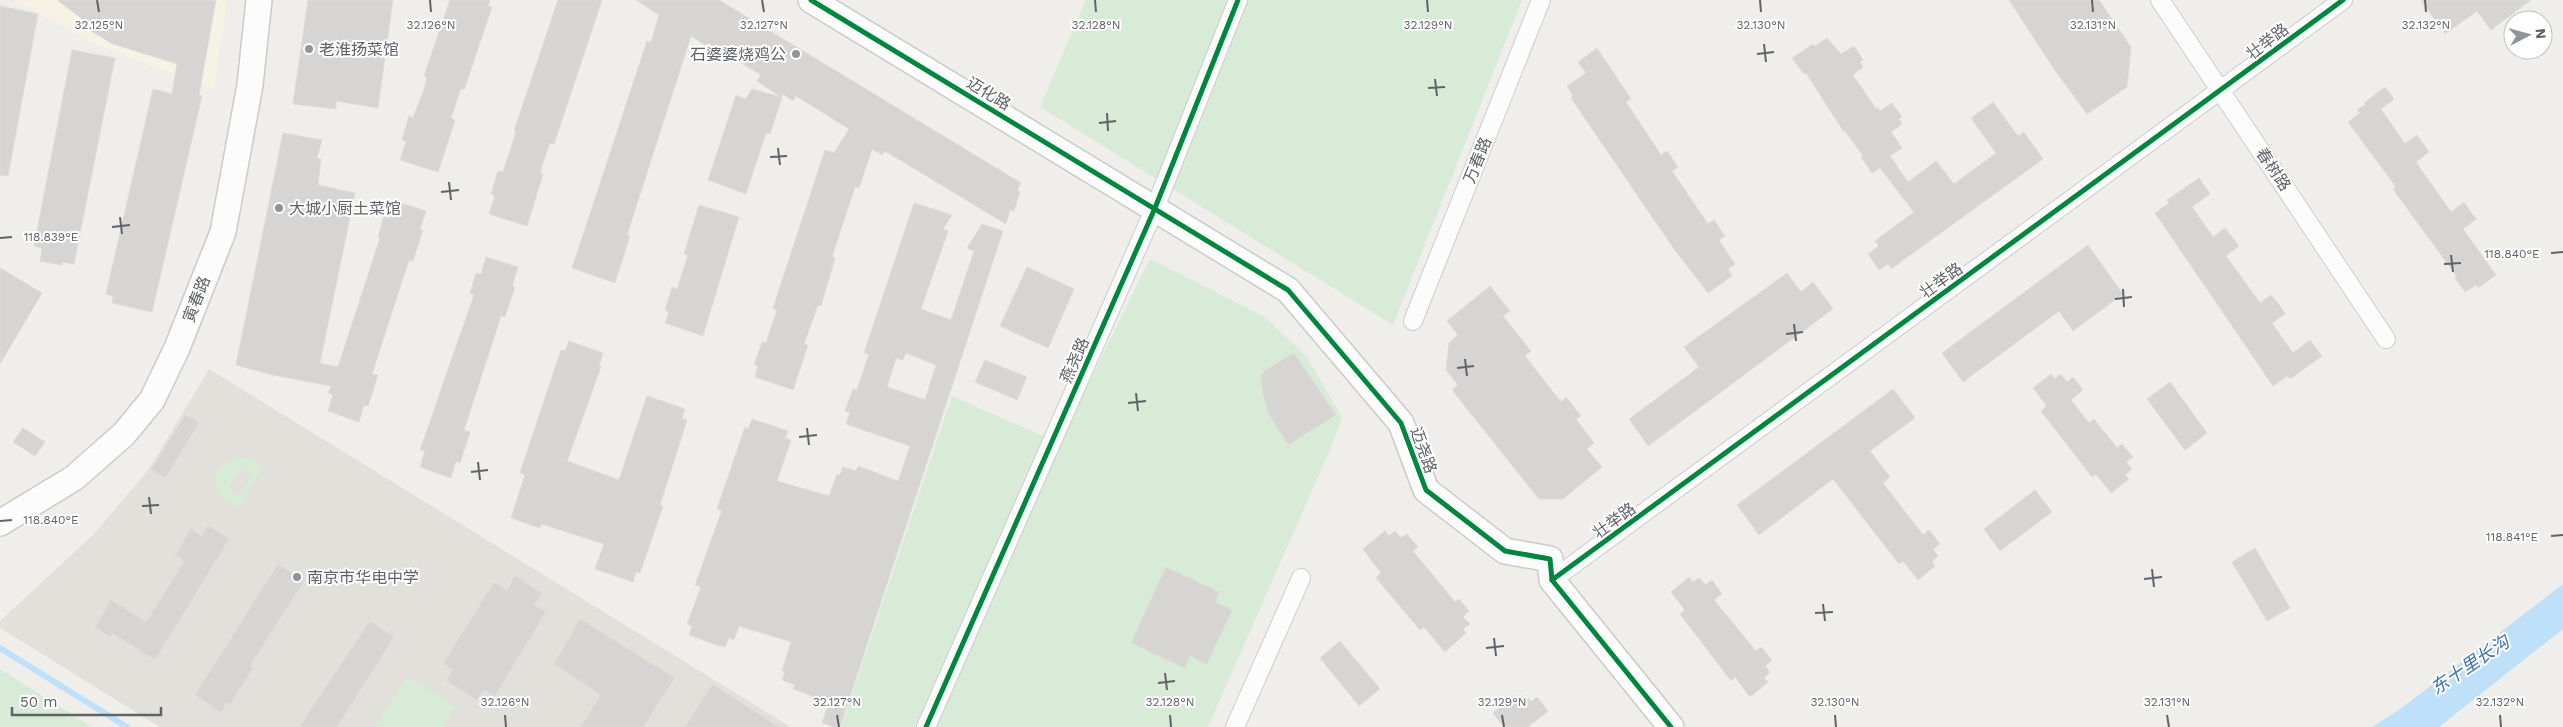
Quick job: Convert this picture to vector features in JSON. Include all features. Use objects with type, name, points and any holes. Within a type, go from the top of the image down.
[{"type":"street","name":"寅春路","points":[[0,523],[74,478],[124,434],[156,391],[177,348],[223,232],[250,85],[259,0]]},
{"type":"street","name":"迈化路","points":[[811,0],[1155,208]]},
{"type":"street","name":"燕尧路","points":[[926,727],[1155,208],[1238,0]]},
{"type":"street","name":"万春路","points":[[1413,321],[1541,0]]},
{"type":"street","name":"春树路","points":[[2160,0],[2222,90],[2386,339]]},
{"type":"street","name":"壮举路","points":[[1552,580],[2343,0]]},
{"type":"street","name":"迈尧路","points":[[1155,208],[1288,290],[1401,423],[1426,490],[1505,551],[1550,559],[1552,580],[1671,727]]},
{"type":"street","points":[[1236,727],[1301,578]]},
{"type":"shaded area","points":[[14,0],[227,0],[214,89],[104,48]]},
{"type":"shaded area","name":"南京市华电中学","points":[[209,369],[791,727],[160,727],[0,628],[0,621],[95,533],[149,469]]},
{"type":"green space","points":[[1086,0],[1522,0],[1393,325],[1040,107]]},
{"type":"green space","points":[[1150,259],[1265,317],[1307,357],[1342,417],[1332,445],[1208,727],[841,727],[952,396],[1059,443]]},
{"type":"green space","points":[[239,457],[256,461],[262,468],[239,507],[221,497],[215,482],[221,467]],"holes":[[[240,468],[252,475],[239,496],[228,489]]]},
{"type":"green space","points":[[0,669],[92,727],[0,727]]},
{"type":"green space","points":[[407,677],[456,707],[443,727],[375,727]]},
{"type":"water","name":"东十里长沟","points":[[2563,584],[2563,629],[2439,727],[2372,727],[2399,710]]},
{"type":"building","points":[[57,0],[216,0],[199,95],[202,96],[152,312],[112,303],[113,296],[106,294],[153,89],[172,94],[177,64],[113,44],[81,25],[82,23],[89,24]]},
{"type":"building","points":[[308,0],[393,0],[378,108],[336,101],[336,109],[293,104]]},
{"type":"building","points":[[450,0],[490,0],[488,6],[492,7],[464,90],[461,88],[451,118],[455,120],[438,172],[400,160],[406,141],[402,140],[409,116],[413,118],[424,89],[427,77],[424,76]]},
{"type":"building","points":[[558,0],[602,0],[554,144],[550,143],[540,172],[543,174],[527,226],[489,214],[495,196],[491,194],[498,171],[503,172],[516,132],[514,131]]},
{"type":"building","points":[[636,0],[719,0],[1021,183],[1017,190],[1020,192],[1014,211],[1010,210],[1006,224],[885,151],[882,155],[872,149],[859,188],[855,187],[832,257],[835,258],[821,306],[818,305],[804,344],[808,345],[793,390],[755,377],[758,366],[754,365],[762,342],[766,343],[777,310],[773,308],[825,150],[834,153],[849,129],[796,96],[793,101],[783,94],[770,134],[766,133],[746,194],[708,180],[736,95],[746,99],[752,89],[781,97],[757,81],[761,75],[708,43],[705,45],[691,36],[627,235],[630,236],[615,283],[572,268],[647,41],[651,42],[659,15]]},
{"type":"building","points":[[2009,0],[2099,0],[2131,47],[2127,87],[2087,114],[2056,72]]},
{"type":"building","points":[[2421,0],[2531,0],[2518,10],[2503,10],[2503,21],[2491,30],[2477,11],[2445,34]]},
{"type":"building","points":[[0,6],[38,14],[8,176],[0,175]]},
{"type":"building","points":[[1827,38],[1841,54],[1854,46],[1863,60],[1860,62],[1863,67],[1853,75],[1876,109],[1878,108],[1880,111],[1892,103],[1902,117],[1899,119],[1902,124],[1891,132],[1902,148],[1890,156],[1908,182],[1936,161],[1954,184],[1996,153],[1971,118],[1993,102],[2018,136],[2024,132],[2043,159],[1891,269],[1888,264],[1879,270],[1868,254],[1879,246],[1875,241],[1914,212],[1880,168],[1872,173],[1861,157],[1863,156],[1844,132],[1806,73],[1804,74],[1792,58],[1813,44],[1815,46]]},
{"type":"building","points":[[1597,48],[1631,99],[1626,102],[1661,155],[1667,151],[1678,167],[1672,171],[1708,224],[1714,220],[1725,236],[1719,240],[1735,264],[1728,269],[1732,276],[1708,293],[1674,249],[1571,98],[1573,96],[1567,86],[1586,73],[1578,62]]},
{"type":"building","points":[[72,50],[115,58],[74,264],[62,262],[61,265],[40,261],[42,248],[34,246]]},
{"type":"building","points":[[2385,87],[2394,99],[2381,109],[2405,144],[2417,135],[2429,152],[2416,162],[2451,212],[2464,202],[2476,219],[2463,229],[2496,275],[2478,288],[2476,285],[2465,292],[2455,278],[2457,277],[2393,189],[2396,187],[2348,122],[2360,113],[2357,110],[2365,105],[2364,103]]},
{"type":"building","points":[[283,133],[322,140],[317,158],[321,159],[318,185],[355,193],[320,363],[338,367],[380,238],[378,237],[384,216],[389,218],[394,201],[426,211],[420,229],[423,230],[413,261],[409,260],[372,374],[378,375],[368,406],[364,405],[359,422],[328,411],[333,395],[328,393],[331,386],[273,375],[236,365]]},
{"type":"building","points":[[2199,178],[2210,194],[2192,207],[2213,237],[2225,228],[2239,246],[2226,256],[2260,303],[2271,295],[2281,307],[2285,314],[2272,323],[2293,353],[2310,340],[2322,356],[2290,379],[2287,376],[2273,386],[2155,213],[2169,203],[2167,200]]},
{"type":"building","points":[[914,203],[952,215],[943,229],[948,231],[921,309],[951,320],[974,251],[967,248],[982,224],[1003,231],[840,727],[834,727],[822,723],[829,702],[793,689],[795,685],[782,680],[785,672],[782,671],[791,642],[739,626],[734,640],[729,638],[725,647],[689,635],[692,626],[687,624],[701,587],[695,585],[722,510],[717,509],[745,427],[748,429],[752,419],[788,431],[785,438],[791,440],[777,481],[829,496],[837,474],[840,475],[843,467],[856,471],[858,466],[898,481],[910,446],[846,424],[850,413],[845,411],[853,389],[857,390],[869,354],[864,353]],"holes":[[[906,353],[936,365],[925,400],[887,387],[896,358],[903,360]]]},
{"type":"building","points":[[699,205],[739,217],[703,336],[665,323],[669,312],[665,310],[672,287],[677,289],[688,255],[684,254]]},
{"type":"building","points":[[2088,245],[2123,294],[2073,331],[2059,311],[1963,382],[1942,353]]},
{"type":"building","points":[[486,257],[518,267],[512,286],[515,287],[505,317],[501,316],[464,430],[470,432],[460,463],[456,461],[451,478],[420,467],[425,451],[420,450],[474,295],[470,293],[476,273],[481,274]]},
{"type":"building","points":[[1027,267],[1074,289],[1048,348],[1000,326]]},
{"type":"building","points":[[0,268],[42,293],[0,364]]},
{"type":"building","points":[[1787,273],[1801,292],[1813,282],[1833,309],[1648,446],[1629,419],[1699,367],[1684,347]]},
{"type":"building","points":[[1490,286],[1510,311],[1503,316],[1531,351],[1525,356],[1561,402],[1566,397],[1581,416],[1576,419],[1594,443],[1587,449],[1602,467],[1563,499],[1539,499],[1452,390],[1458,385],[1446,370],[1449,343],[1458,335],[1447,321]]},
{"type":"building","points":[[569,341],[603,353],[599,366],[601,367],[567,461],[619,480],[647,396],[685,409],[682,418],[687,420],[660,505],[663,506],[640,573],[636,572],[633,582],[595,569],[604,544],[541,524],[540,528],[511,518],[525,475],[520,473],[561,350],[565,351]]},
{"type":"building","points":[[1294,353],[1336,415],[1288,445],[1269,414],[1263,395],[1261,376],[1264,371]]},
{"type":"building","points":[[985,360],[1027,377],[1017,400],[975,382]]},
{"type":"building","points":[[2051,374],[2055,379],[2061,374],[2067,382],[2073,377],[2083,390],[2071,400],[2089,423],[2094,419],[2117,448],[2122,444],[2133,457],[2126,462],[2132,469],[2125,475],[2129,479],[2111,493],[2096,474],[2092,477],[2041,411],[2047,406],[2033,388]]},
{"type":"building","points":[[2170,382],[2207,433],[2185,450],[2147,399]]},
{"type":"building","points":[[1893,389],[1915,418],[1870,451],[1890,477],[1883,483],[1923,535],[1929,530],[1940,544],[1933,549],[1938,556],[1932,561],[1935,566],[1918,580],[1903,561],[1899,564],[1833,479],[1759,535],[1737,505]]},
{"type":"building","points":[[185,415],[199,423],[165,478],[151,470]]},
{"type":"building","points":[[23,428],[45,442],[35,456],[13,442]]},
{"type":"building","points":[[2035,490],[2052,512],[2000,551],[1984,529]]},
{"type":"building","points":[[208,525],[229,539],[155,660],[112,633],[110,637],[95,627],[111,600],[146,622],[185,561],[175,555],[191,529],[201,536]]},
{"type":"building","points":[[1385,531],[1389,536],[1395,531],[1401,538],[1407,534],[1418,547],[1413,551],[1455,602],[1459,599],[1469,611],[1463,617],[1470,624],[1463,629],[1466,633],[1445,652],[1424,627],[1420,630],[1376,578],[1381,573],[1363,549]]},
{"type":"building","points":[[2255,548],[2290,608],[2267,621],[2232,562]]},
{"type":"building","points":[[278,564],[304,581],[250,666],[253,668],[230,704],[227,702],[221,712],[195,695]]},
{"type":"building","points":[[1166,567],[1219,592],[1215,602],[1232,610],[1207,664],[1190,656],[1185,668],[1131,643]]},
{"type":"building","points":[[515,576],[542,593],[534,605],[546,612],[495,696],[484,689],[477,700],[446,681],[453,670],[443,664],[494,582],[507,590]]},
{"type":"building","points":[[1689,577],[1693,582],[1699,578],[1706,585],[1712,580],[1722,594],[1714,600],[1756,651],[1761,647],[1772,660],[1765,666],[1770,672],[1764,678],[1768,682],[1750,697],[1735,677],[1731,681],[1680,614],[1685,610],[1671,592]]},
{"type":"building","points":[[580,619],[675,678],[643,727],[580,727],[601,695],[554,664]]},
{"type":"building","points":[[370,621],[394,637],[337,727],[299,727]]},
{"type":"building","points":[[1340,641],[1380,689],[1359,706],[1320,658]]},
{"type":"building","points":[[712,684],[779,727],[685,727]]},
{"type":"building","points":[[1514,695],[1519,700],[1525,695],[1531,702],[1537,697],[1548,711],[1528,727],[1504,727],[1493,713]]},
{"type":"waterway","points":[[0,648],[127,727]]},
{"type":"cycle path","points":[[811,0],[1288,290],[1401,423],[1426,490],[1505,551],[1550,559],[1552,580],[1671,727]]},
{"type":"cycle path","points":[[926,727],[1155,208],[1238,0]]},
{"type":"cycle path","points":[[1552,580],[2343,0]]},
{"type":"place","name":"老淮扬菜馆","points":[[309,49]]},
{"type":"place","name":"石婆婆烧鸡公","points":[[796,54]]},
{"type":"place","name":"大城小厨土菜馆","points":[[279,208]]},
{"type":"place","name":"南京市华电中学","points":[[297,577]]}]
